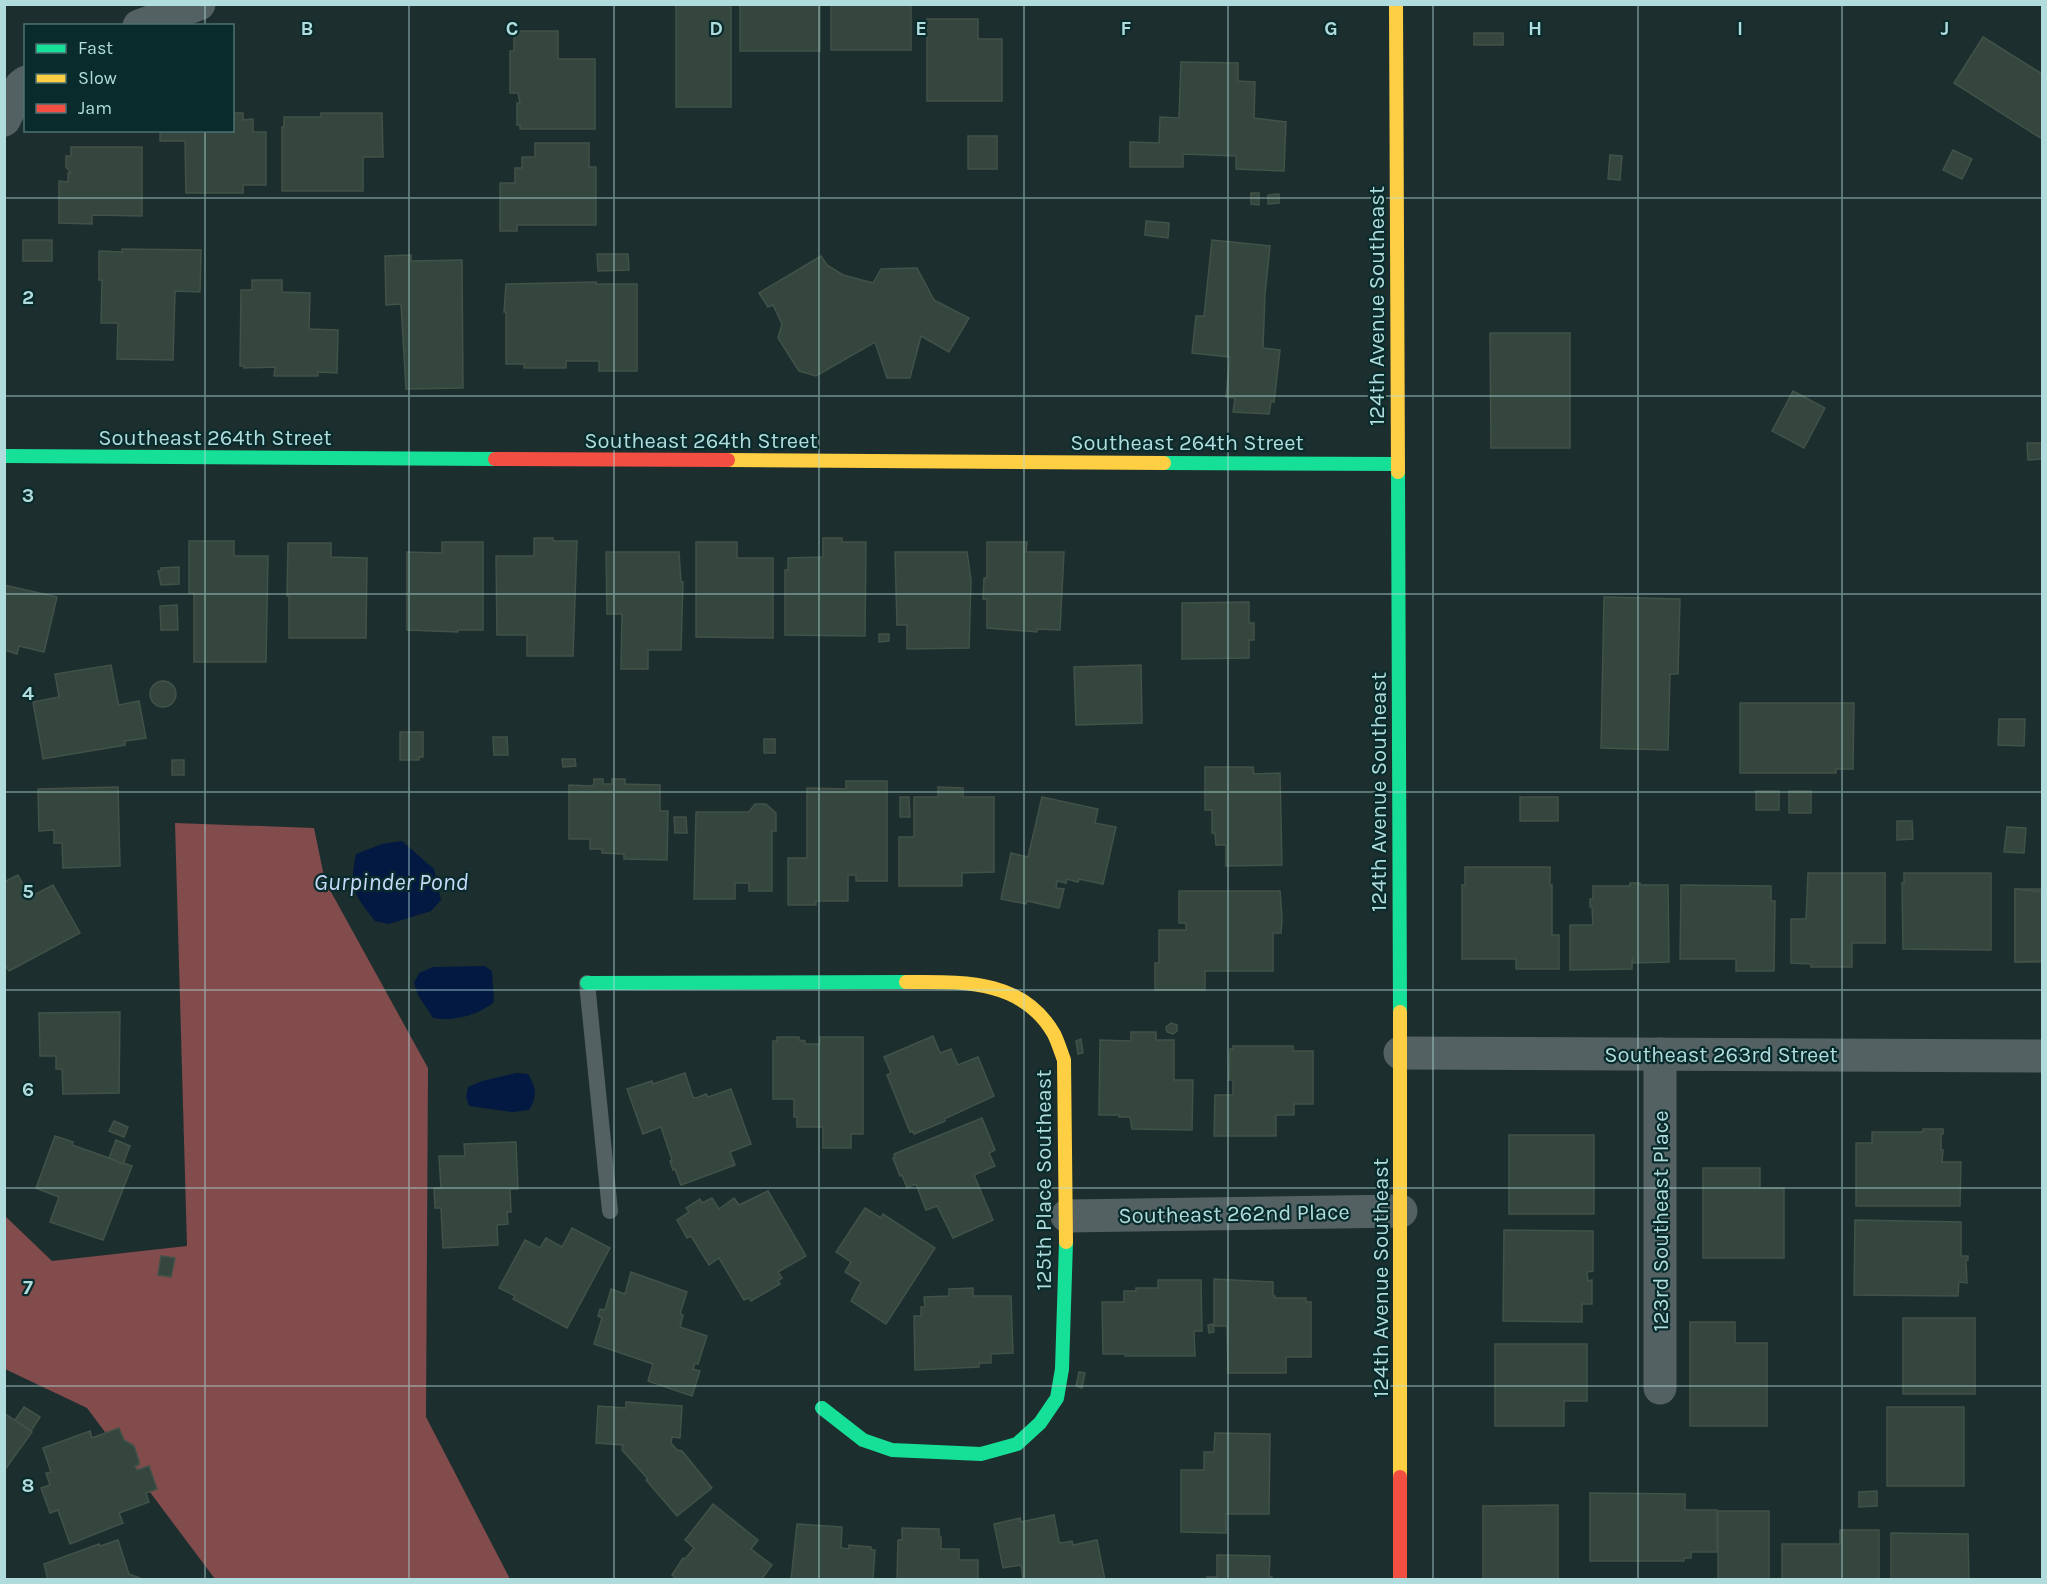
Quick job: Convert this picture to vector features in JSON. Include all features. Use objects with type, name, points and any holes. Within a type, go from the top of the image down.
[{"type":"street","points":[[144,24],[199,4]]},
{"type":"street","name":"124th Avenue Southeast","points":[[1396,4],[1401,1211],[1400,1580]]},
{"type":"street","points":[[4,120],[24,84]]},
{"type":"street","name":"Southeast 264th Street","points":[[4,456],[1398,464]]},
{"type":"street","name":"125th Place Southeast","points":[[587,983],[968,982],[1004,991],[1031,1006],[1054,1034],[1064,1060],[1067,1216],[1062,1369],[1057,1398],[1040,1423],[1017,1444],[981,1454],[892,1450],[863,1440],[822,1408]]},
{"type":"street","name":"Southeast 263rd Street","points":[[1400,1053],[2043,1056]]},
{"type":"street","name":"123rd Southeast Place","points":[[1660,1054],[1660,1388]]},
{"type":"street","name":"Southeast 262nd Place","points":[[1067,1216],[1401,1211]]},
{"type":"lane","points":[[587,983],[610,1211]]},
{"type":"shaded area","points":[[175,823],[314,828],[325,881],[428,1068],[426,1417],[510,1579],[215,1579],[87,1408],[5,1369],[4,1215],[52,1261],[187,1246]]},
{"type":"water","name":"Gurpinder Pond","points":[[402,841],[434,869],[441,900],[431,911],[389,924],[375,921],[362,904],[353,883],[356,854],[382,844]]},
{"type":"water","points":[[485,966],[492,971],[494,1002],[481,1011],[465,1016],[448,1019],[433,1018],[418,995],[414,983],[419,973],[433,967]]},
{"type":"water","points":[[516,1073],[528,1074],[533,1083],[535,1096],[529,1110],[512,1112],[469,1106],[466,1097],[468,1087],[482,1081]]},
{"type":"building","points":[[676,4],[731,4],[731,107],[676,107]]},
{"type":"building","points":[[740,4],[820,4],[820,51],[740,51]]},
{"type":"building","points":[[831,4],[911,4],[911,50],[831,50]]},
{"type":"building","points":[[927,19],[978,19],[978,39],[1002,39],[1002,101],[927,101]]},
{"type":"building","points":[[514,31],[558,31],[558,59],[595,59],[595,129],[520,129],[520,125],[517,125],[517,103],[520,103],[518,93],[510,93],[510,51],[514,51]]},
{"type":"building","points":[[1474,33],[1503,33],[1503,45],[1474,45]]},
{"type":"building","points":[[1983,37],[2042,74],[2042,139],[1954,83]]},
{"type":"building","points":[[1181,62],[1238,63],[1238,81],[1255,82],[1254,118],[1286,122],[1284,171],[1236,169],[1236,156],[1183,154],[1183,167],[1130,167],[1130,142],[1159,143],[1160,117],[1179,118]]},
{"type":"building","points":[[234,113],[243,113],[243,120],[253,119],[253,132],[266,132],[266,185],[243,185],[243,193],[186,193],[185,141],[160,141],[160,132],[234,132]]},
{"type":"building","points":[[321,113],[382,113],[383,157],[363,157],[363,191],[282,191],[284,117],[321,117]]},
{"type":"building","points":[[968,136],[997,136],[997,169],[968,169]]},
{"type":"building","points":[[535,143],[589,143],[589,167],[596,167],[596,225],[517,225],[517,231],[500,231],[500,183],[515,183],[515,168],[522,168],[522,157],[535,157]]},
{"type":"building","points":[[71,147],[142,147],[142,216],[92,215],[92,224],[59,223],[59,181],[68,182],[68,173],[71,173],[66,167],[66,156],[71,156]]},
{"type":"building","points":[[1953,150],[1972,159],[1962,179],[1943,170]]},
{"type":"building","points":[[1610,155],[1622,156],[1620,180],[1608,179]]},
{"type":"building","points":[[1251,193],[1259,193],[1259,205],[1251,204]]},
{"type":"building","points":[[1279,194],[1279,203],[1268,204],[1268,195]]},
{"type":"building","points":[[1146,221],[1169,223],[1168,238],[1145,235]]},
{"type":"building","points":[[23,240],[52,240],[52,261],[23,261]]},
{"type":"building","points":[[1212,240],[1270,246],[1263,348],[1280,350],[1274,402],[1271,402],[1269,414],[1233,412],[1235,398],[1226,397],[1230,357],[1192,353],[1196,316],[1204,316]]},
{"type":"building","points":[[122,249],[201,250],[200,292],[175,291],[173,360],[117,359],[118,323],[101,323],[102,280],[99,280],[99,251],[122,252]]},
{"type":"building","points":[[597,254],[628,254],[629,270],[598,271]]},
{"type":"building","points":[[411,255],[411,261],[462,260],[463,388],[406,389],[401,304],[386,305],[385,256]]},
{"type":"building","points":[[821,256],[827,265],[843,275],[873,283],[881,269],[917,268],[934,300],[969,318],[949,352],[921,336],[910,378],[887,378],[875,342],[816,376],[799,371],[778,338],[782,324],[773,305],[768,307],[759,293]]},
{"type":"building","points":[[252,280],[282,280],[282,292],[310,293],[309,329],[338,330],[337,373],[318,372],[318,376],[274,376],[275,367],[244,368],[240,366],[241,290],[252,290]]},
{"type":"building","points":[[596,282],[596,284],[637,284],[637,371],[599,371],[599,361],[566,361],[566,368],[524,368],[524,364],[506,364],[506,312],[504,312],[506,284]]},
{"type":"building","points":[[1490,333],[1570,333],[1570,448],[1491,448]]},
{"type":"building","points":[[1793,391],[1825,408],[1804,448],[1772,431]]},
{"type":"building","points":[[2027,443],[2042,443],[2042,459],[2028,460]]},
{"type":"building","points":[[534,538],[577,541],[573,656],[527,656],[527,635],[497,635],[496,556],[534,556]]},
{"type":"building","points":[[823,538],[842,538],[842,542],[866,542],[865,636],[785,635],[785,570],[788,570],[788,558],[823,557]]},
{"type":"building","points":[[189,541],[234,541],[234,556],[268,556],[266,662],[194,662],[194,593],[189,593]]},
{"type":"building","points":[[442,542],[483,542],[483,630],[458,630],[458,632],[407,630],[407,552],[442,553]]},
{"type":"building","points":[[696,542],[737,542],[737,558],[773,558],[773,638],[696,637]]},
{"type":"building","points":[[987,542],[1027,542],[1026,552],[1064,552],[1060,630],[1037,629],[1037,632],[987,628],[987,599],[983,599],[984,578],[987,578]]},
{"type":"building","points":[[288,543],[331,543],[331,557],[367,558],[366,638],[289,638]]},
{"type":"building","points":[[606,552],[679,552],[681,582],[683,582],[681,650],[648,650],[648,669],[621,669],[622,614],[607,614]]},
{"type":"building","points":[[895,552],[967,552],[971,580],[969,648],[907,649],[907,625],[897,625]]},
{"type":"building","points":[[179,567],[179,584],[161,585],[158,571],[161,571],[161,568]]},
{"type":"building","points":[[4,585],[57,597],[44,652],[19,646],[17,654],[5,650],[4,654]]},
{"type":"building","points":[[1604,597],[1680,599],[1678,674],[1670,674],[1668,750],[1601,748]]},
{"type":"building","points":[[1249,602],[1249,623],[1254,623],[1254,640],[1249,640],[1249,658],[1182,659],[1182,603]]},
{"type":"building","points":[[177,605],[178,630],[161,630],[160,606]]},
{"type":"building","points":[[879,634],[889,634],[889,641],[879,642]]},
{"type":"building","points":[[111,665],[119,705],[139,701],[146,738],[125,741],[125,745],[43,759],[33,702],[59,697],[55,674]]},
{"type":"building","points":[[1141,665],[1142,723],[1076,725],[1074,667]]},
{"type":"building","points":[[163,681],[172,685],[176,694],[172,703],[163,707],[154,703],[150,694],[154,685]]},
{"type":"building","points":[[1740,703],[1854,703],[1853,769],[1836,769],[1836,773],[1740,773]]},
{"type":"building","points":[[1999,719],[2025,719],[2024,746],[1998,745]]},
{"type":"building","points":[[400,732],[423,732],[423,757],[419,757],[419,760],[400,760]]},
{"type":"building","points":[[493,737],[507,737],[508,755],[494,755]]},
{"type":"building","points":[[764,739],[775,739],[775,753],[764,753]]},
{"type":"building","points":[[562,759],[575,759],[576,766],[563,767]]},
{"type":"building","points":[[172,760],[184,760],[184,775],[172,775]]},
{"type":"building","points":[[1205,767],[1253,767],[1254,774],[1280,773],[1282,865],[1226,866],[1226,845],[1216,845],[1215,833],[1212,833],[1212,810],[1205,810]]},
{"type":"building","points":[[594,779],[603,779],[603,784],[612,784],[612,779],[625,779],[625,784],[660,785],[660,811],[668,811],[667,860],[624,859],[624,854],[602,853],[602,849],[590,849],[590,839],[569,839],[569,785],[592,786]]},
{"type":"building","points":[[846,781],[887,781],[887,881],[856,881],[856,875],[848,875],[848,901],[816,901],[816,905],[788,905],[788,858],[807,858],[807,788],[846,789]]},
{"type":"building","points":[[118,787],[120,866],[63,868],[62,843],[54,843],[54,830],[39,831],[38,789]]},
{"type":"building","points":[[938,787],[963,788],[963,797],[994,797],[994,872],[962,873],[962,886],[899,886],[899,837],[914,837],[914,797],[938,797]]},
{"type":"building","points":[[1756,791],[1779,791],[1779,810],[1756,810]]},
{"type":"building","points":[[1789,791],[1811,791],[1811,813],[1789,813]]},
{"type":"building","points":[[900,797],[909,797],[910,817],[900,817]]},
{"type":"building","points":[[1042,797],[1098,809],[1095,823],[1116,827],[1103,884],[1079,879],[1078,882],[1067,879],[1066,883],[1057,881],[1056,888],[1064,889],[1059,908],[1027,901],[1026,904],[1001,899],[1011,853],[1028,857]]},
{"type":"building","points":[[1520,797],[1558,797],[1558,821],[1520,821]]},
{"type":"building","points":[[755,804],[766,804],[776,813],[776,831],[772,831],[772,891],[749,891],[749,883],[735,883],[735,899],[694,899],[696,812],[749,812]]},
{"type":"building","points":[[674,817],[686,817],[687,833],[675,833]]},
{"type":"building","points":[[1897,821],[1912,821],[1913,839],[1897,840]]},
{"type":"building","points":[[2007,827],[2026,828],[2024,853],[2004,852]]},
{"type":"building","points":[[1465,867],[1550,867],[1552,935],[1559,935],[1559,969],[1516,969],[1516,959],[1462,959],[1462,885],[1465,885]]},
{"type":"building","points":[[1808,873],[1885,873],[1885,943],[1852,943],[1852,967],[1811,967],[1811,964],[1791,963],[1791,919],[1806,919]]},
{"type":"building","points":[[1904,873],[1991,873],[1991,950],[1903,949],[1902,883],[1904,883]]},
{"type":"building","points":[[18,875],[30,897],[53,885],[80,933],[9,971],[4,964],[4,882]]},
{"type":"building","points":[[1630,883],[1668,885],[1669,962],[1633,963],[1632,958],[1632,969],[1570,970],[1570,925],[1593,925],[1590,899],[1593,899],[1593,886],[1630,886]]},
{"type":"building","points":[[1681,885],[1771,886],[1771,901],[1775,901],[1774,971],[1736,971],[1736,959],[1680,959]]},
{"type":"building","points":[[2015,889],[2042,889],[2042,962],[2015,962]]},
{"type":"building","points":[[2015,889],[2042,892],[2042,961],[2015,962]]},
{"type":"building","points":[[1179,891],[1280,891],[1281,933],[1273,933],[1273,971],[1205,971],[1205,990],[1155,990],[1155,963],[1159,963],[1159,930],[1186,930],[1186,923],[1179,923]]},
{"type":"building","points":[[120,1012],[119,1093],[63,1094],[62,1069],[56,1069],[56,1056],[40,1056],[39,1013]]},
{"type":"building","points":[[1171,1023],[1177,1025],[1177,1031],[1173,1034],[1167,1032],[1166,1027]]},
{"type":"building","points":[[1131,1032],[1156,1032],[1156,1040],[1174,1040],[1174,1080],[1193,1080],[1192,1130],[1132,1129],[1130,1117],[1099,1115],[1100,1040],[1131,1041]]},
{"type":"building","points":[[933,1036],[940,1053],[951,1049],[958,1065],[978,1057],[994,1096],[914,1134],[910,1132],[887,1075],[891,1073],[884,1057]]},
{"type":"building","points":[[777,1037],[799,1037],[799,1040],[805,1041],[805,1044],[820,1044],[820,1037],[863,1037],[863,1134],[851,1134],[851,1148],[823,1148],[823,1127],[797,1127],[797,1117],[794,1117],[794,1099],[773,1099],[773,1041],[777,1041]]},
{"type":"building","points":[[1081,1039],[1083,1053],[1078,1054],[1076,1041]]},
{"type":"building","points":[[1233,1046],[1293,1046],[1293,1051],[1313,1051],[1313,1104],[1294,1104],[1294,1115],[1276,1115],[1276,1136],[1214,1136],[1215,1095],[1233,1095],[1233,1080],[1229,1080],[1230,1049],[1233,1049]]},
{"type":"building","points":[[685,1073],[693,1097],[706,1094],[708,1097],[731,1089],[751,1144],[730,1152],[735,1165],[681,1185],[675,1169],[673,1170],[661,1127],[643,1134],[627,1089],[652,1081],[653,1084]]},
{"type":"building","points":[[982,1118],[995,1150],[989,1153],[995,1166],[974,1175],[993,1220],[953,1238],[937,1206],[926,1210],[916,1184],[907,1188],[893,1158],[894,1154]]},
{"type":"building","points":[[114,1121],[128,1127],[124,1137],[109,1131]]},
{"type":"building","points":[[1923,1129],[1943,1129],[1943,1134],[1941,1134],[1942,1162],[1961,1162],[1960,1206],[1856,1206],[1856,1143],[1872,1143],[1872,1132],[1923,1132]]},
{"type":"building","points":[[1509,1135],[1594,1135],[1594,1214],[1509,1214]]},
{"type":"building","points":[[55,1136],[73,1142],[72,1145],[132,1166],[103,1240],[50,1222],[59,1197],[36,1188]]},
{"type":"building","points":[[116,1140],[130,1146],[123,1164],[109,1158]]},
{"type":"building","points":[[516,1142],[518,1189],[510,1189],[511,1212],[507,1212],[508,1224],[497,1225],[498,1245],[443,1248],[441,1208],[435,1208],[434,1188],[441,1188],[439,1156],[465,1156],[464,1144]]},
{"type":"building","points":[[1703,1168],[1760,1168],[1760,1188],[1784,1188],[1784,1258],[1703,1258]]},
{"type":"building","points":[[768,1191],[806,1256],[778,1272],[782,1278],[778,1281],[780,1284],[751,1301],[749,1298],[744,1300],[719,1258],[709,1265],[691,1236],[687,1238],[677,1220],[689,1212],[686,1208],[700,1199],[702,1203],[712,1198],[719,1209],[734,1198],[739,1205]]},
{"type":"building","points":[[865,1208],[881,1218],[883,1214],[935,1248],[886,1324],[851,1301],[861,1282],[845,1272],[851,1262],[836,1252]]},
{"type":"building","points":[[1855,1220],[1961,1222],[1961,1256],[1968,1256],[1966,1260],[1967,1283],[1959,1282],[1958,1296],[1854,1295]]},
{"type":"building","points":[[572,1228],[610,1248],[567,1328],[513,1299],[515,1296],[499,1288],[525,1240],[540,1248],[546,1238],[562,1247]]},
{"type":"building","points":[[1504,1230],[1593,1231],[1593,1271],[1587,1272],[1588,1281],[1592,1280],[1592,1304],[1582,1304],[1582,1322],[1503,1321]]},
{"type":"building","points":[[161,1256],[175,1258],[171,1277],[158,1275]]},
{"type":"building","points":[[631,1272],[687,1292],[680,1314],[683,1315],[680,1327],[707,1336],[698,1364],[695,1363],[693,1369],[700,1371],[692,1396],[648,1381],[653,1364],[594,1344],[602,1318],[598,1316],[600,1309],[605,1310],[611,1289],[625,1294]]},
{"type":"building","points":[[1214,1279],[1273,1282],[1275,1298],[1306,1298],[1306,1302],[1311,1302],[1311,1357],[1286,1357],[1286,1373],[1228,1373],[1227,1326],[1214,1326]]},
{"type":"building","points":[[1158,1280],[1201,1280],[1202,1331],[1194,1331],[1195,1356],[1103,1354],[1102,1302],[1124,1302],[1124,1291],[1136,1291],[1136,1288],[1158,1288]]},
{"type":"building","points":[[973,1288],[973,1296],[1011,1296],[1013,1353],[991,1354],[991,1363],[979,1363],[979,1367],[915,1370],[914,1316],[921,1316],[921,1307],[925,1307],[924,1297],[949,1296],[949,1289]]},
{"type":"building","points":[[1903,1318],[1975,1318],[1975,1394],[1903,1394]]},
{"type":"building","points":[[1690,1322],[1735,1322],[1735,1343],[1767,1343],[1767,1426],[1690,1426]]},
{"type":"building","points":[[1213,1324],[1214,1332],[1209,1333],[1208,1325]]},
{"type":"building","points":[[1495,1344],[1587,1344],[1587,1401],[1564,1401],[1564,1426],[1495,1426]]},
{"type":"building","points":[[1079,1372],[1085,1373],[1082,1388],[1076,1386]]},
{"type":"building","points":[[626,1402],[682,1406],[680,1438],[672,1437],[671,1443],[677,1450],[682,1451],[712,1488],[677,1516],[622,1450],[623,1445],[596,1443],[598,1406],[626,1408]]},
{"type":"building","points":[[24,1407],[40,1417],[31,1431],[15,1420]]},
{"type":"building","points":[[1887,1407],[1964,1407],[1964,1486],[1887,1486]]},
{"type":"building","points":[[4,1413],[32,1432],[4,1471]]},
{"type":"building","points":[[119,1428],[124,1440],[134,1446],[139,1461],[139,1465],[135,1466],[137,1470],[149,1466],[157,1489],[146,1493],[149,1502],[119,1513],[123,1523],[70,1544],[58,1510],[50,1513],[41,1488],[50,1485],[46,1473],[51,1472],[43,1448],[90,1431],[92,1438]]},
{"type":"building","points":[[1215,1433],[1270,1434],[1269,1514],[1226,1514],[1226,1533],[1181,1532],[1181,1470],[1204,1470],[1204,1452],[1214,1452]]},
{"type":"building","points":[[1877,1491],[1877,1506],[1859,1507],[1859,1492]]},
{"type":"building","points":[[1590,1493],[1685,1494],[1685,1510],[1717,1510],[1717,1552],[1691,1552],[1691,1558],[1684,1558],[1684,1561],[1590,1561]]},
{"type":"building","points":[[713,1504],[758,1540],[751,1549],[772,1565],[761,1580],[678,1580],[672,1575],[683,1558],[685,1559],[694,1548],[685,1540]]},
{"type":"building","points":[[1558,1505],[1558,1580],[1483,1580],[1483,1506]]},
{"type":"building","points":[[1718,1511],[1769,1511],[1769,1580],[1718,1580]]},
{"type":"building","points":[[1054,1515],[1059,1542],[1072,1541],[1073,1545],[1097,1540],[1105,1580],[1023,1580],[1021,1565],[1003,1568],[994,1524],[1020,1518],[1021,1522]]},
{"type":"building","points":[[797,1524],[842,1527],[841,1548],[849,1549],[849,1545],[871,1547],[871,1550],[875,1550],[873,1580],[791,1580]]},
{"type":"building","points":[[902,1528],[939,1529],[941,1549],[959,1549],[959,1560],[978,1560],[978,1580],[897,1580],[898,1540],[902,1540]]},
{"type":"building","points":[[1840,1530],[1879,1530],[1879,1580],[1782,1580],[1782,1544],[1840,1544]]},
{"type":"building","points":[[1891,1533],[1968,1534],[1969,1580],[1891,1580]]},
{"type":"building","points":[[118,1540],[129,1574],[145,1580],[48,1580],[44,1564],[99,1544],[100,1546]]},
{"type":"building","points":[[1217,1555],[1270,1556],[1269,1577],[1272,1577],[1272,1580],[1207,1580],[1207,1577],[1217,1577]]},
{"type":"traffic: fast","points":[[4,456],[495,459]]},
{"type":"traffic: fast","points":[[1164,463],[1398,464]]},
{"type":"traffic: fast","points":[[1398,472],[1400,1012]]},
{"type":"traffic: fast","points":[[587,983],[906,982]]},
{"type":"traffic: fast","points":[[822,1408],[863,1440],[892,1450],[981,1454],[1017,1444],[1040,1423],[1057,1398],[1062,1369],[1066,1242]]},
{"type":"traffic: slow","points":[[1396,4],[1398,472]]},
{"type":"traffic: slow","points":[[728,460],[1164,463]]},
{"type":"traffic: slow","points":[[906,982],[969,984],[1008,993],[1025,1002],[1041,1016],[1054,1034],[1064,1060],[1066,1242]]},
{"type":"traffic: slow","points":[[1400,1012],[1400,1477]]},
{"type":"traffic: jam","points":[[495,459],[728,460]]},
{"type":"traffic: jam","points":[[1400,1477],[1400,1580]]}]
